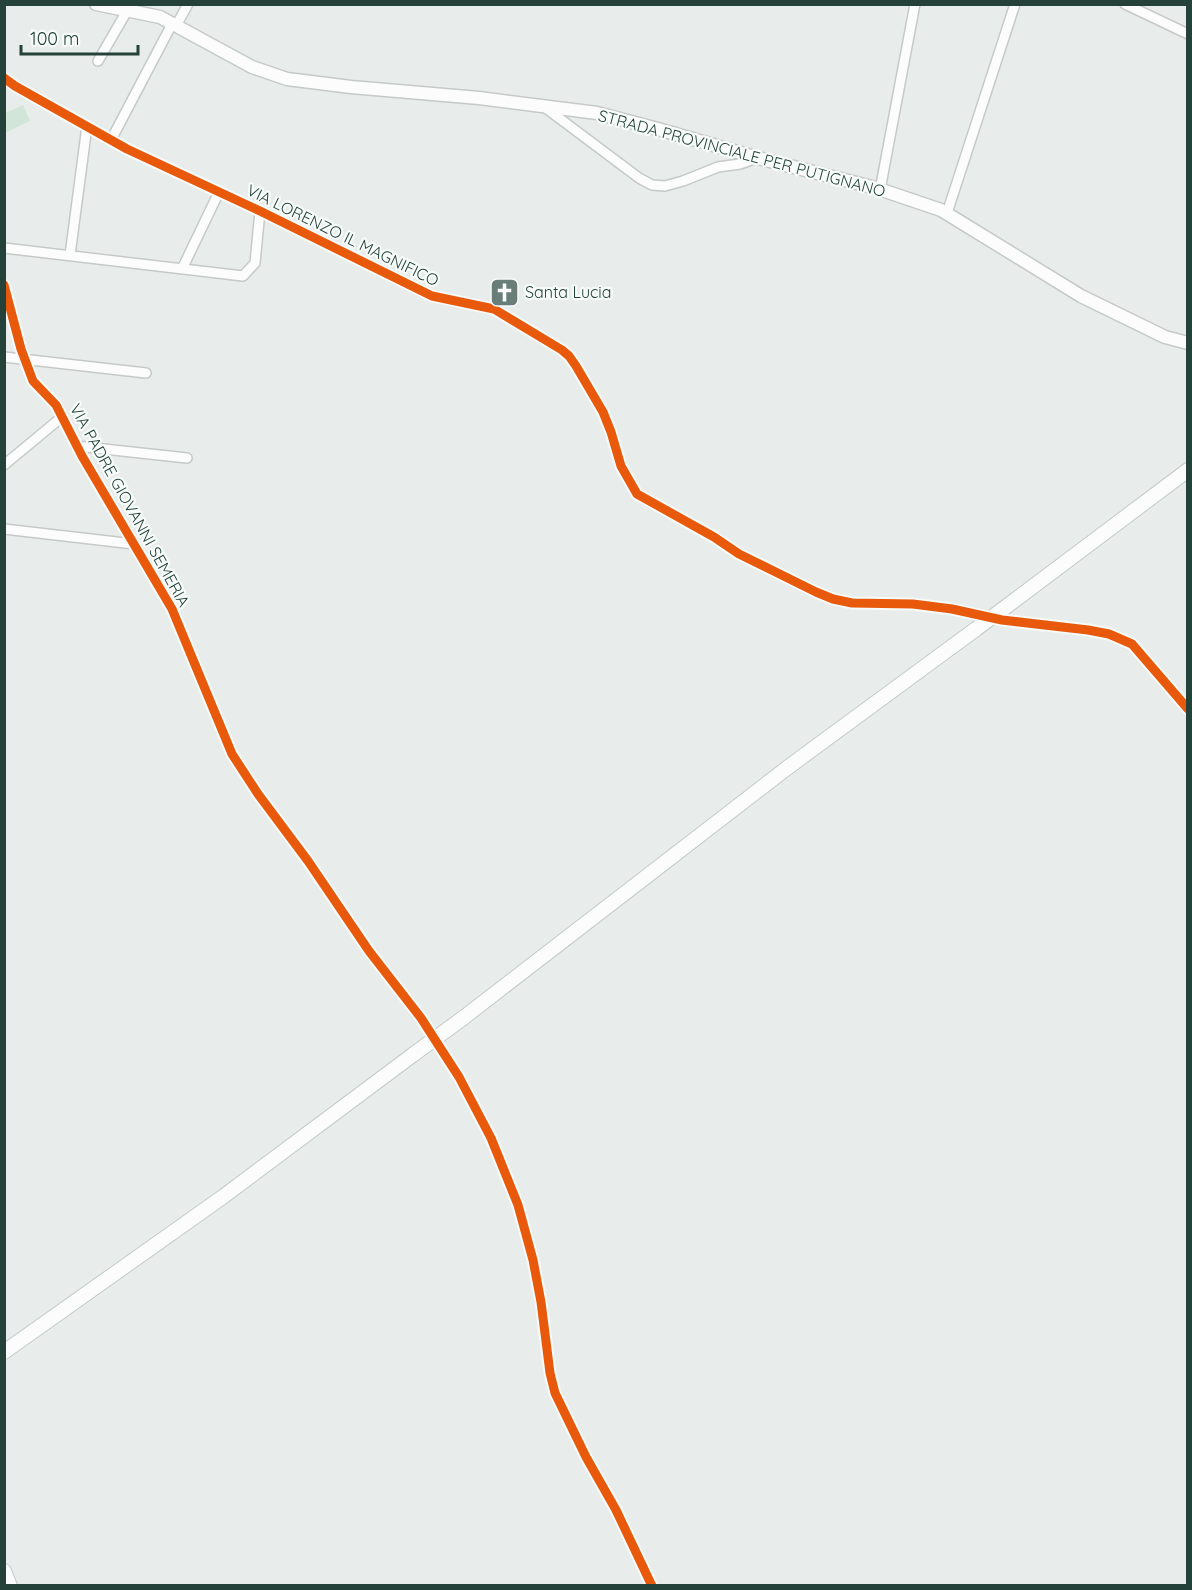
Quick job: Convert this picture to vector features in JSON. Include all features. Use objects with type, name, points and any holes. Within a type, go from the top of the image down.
[{"type":"main road","points":[[4,1352],[224,1196],[463,1018],[787,768],[1187,471]]},
{"type":"main road","points":[[4,1571],[10,1586]]},
{"type":"street","name":"STRADA PROVINCIALE PER PUTIGNANO","points":[[96,4],[160,17],[252,67],[287,79],[541,105],[613,116],[880,190],[941,210],[1081,296],[1165,337],[1188,343]]},
{"type":"street","points":[[111,140],[174,25],[188,4]]},
{"type":"street","points":[[880,190],[915,4]]},
{"type":"street","points":[[947,213],[1015,4]]},
{"type":"street","points":[[1125,4],[1188,34]]},
{"type":"street","points":[[99,61],[127,11]]},
{"type":"street","name":"VIA LORENZO IL MAGNIFICO","points":[[4,78],[111,140],[432,296],[494,309],[562,350],[576,366],[603,412],[621,466],[637,494],[714,537],[739,554],[833,599],[852,603],[912,604],[952,609],[1002,620],[1109,634],[1132,644],[1188,709]]},
{"type":"street","points":[[541,105],[639,178],[652,185],[665,186],[718,167],[740,164],[758,158]]},
{"type":"street","points":[[70,255],[87,126]]},
{"type":"street","points":[[182,269],[219,192]]},
{"type":"street","points":[[4,248],[243,276],[255,262],[260,212]]},
{"type":"street","name":"VIA PADRE GIOVANNI SEMERIA","points":[[4,285],[21,349],[33,381],[56,405],[76,446],[172,609],[232,754],[369,951],[421,1018],[459,1077],[491,1138],[518,1205],[533,1260],[555,1393],[586,1457],[616,1510],[652,1586]]},
{"type":"street","points":[[4,357],[146,373]]},
{"type":"street","name":"VIA PADRE GIOVANNI SEMERIA","points":[[4,465],[62,417]]},
{"type":"street","points":[[76,446],[187,458]]},
{"type":"street","points":[[4,528],[134,544]]},
{"type":"green space","points":[[23,105],[30,121],[5,133],[5,113]]},
{"type":"cycle path","points":[[4,78],[127,149],[260,211],[432,296],[494,309],[562,350],[576,366],[603,412],[621,466],[637,494],[714,537],[739,554],[833,599],[852,603],[913,604],[952,609],[1002,620],[1109,634],[1132,644],[1188,709]]},
{"type":"cycle path","points":[[4,285],[21,349],[33,381],[56,405],[82,456],[172,609],[232,754],[369,951],[421,1018],[459,1077],[491,1138],[518,1205],[533,1260],[555,1393],[586,1457],[616,1510],[652,1586]]},
{"type":"place","name":"Santa Lucia","points":[[504,292]]}]
